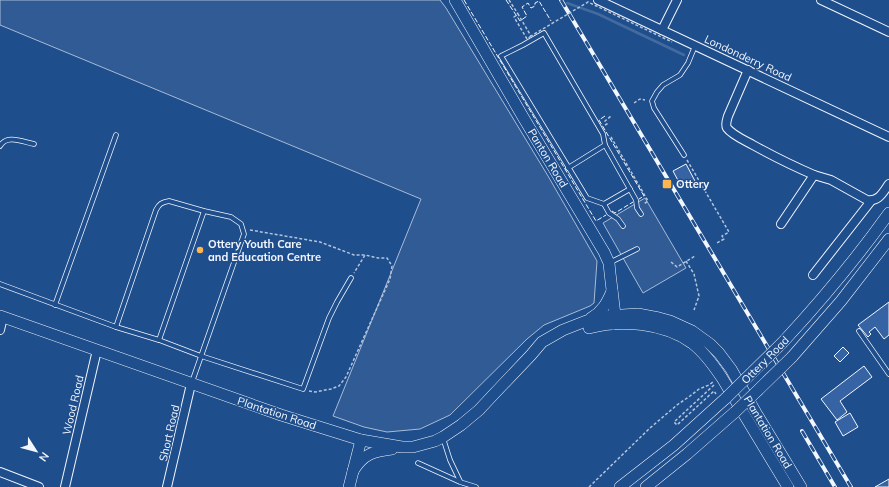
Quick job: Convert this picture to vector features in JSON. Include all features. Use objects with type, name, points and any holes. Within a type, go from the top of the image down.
[{"type":"street","name":"Panton Road","points":[[456,0],[604,252],[609,263],[614,320]]},
{"type":"street","name":"Londonderry Road","points":[[598,0],[889,137]]},
{"type":"street","points":[[662,30],[677,0]]},
{"type":"street","points":[[821,0],[889,32]]},
{"type":"street","points":[[748,70],[726,122],[726,126],[730,131],[789,165],[830,180],[867,200],[873,201],[878,199],[889,184]]},
{"type":"street","points":[[781,224],[814,175]]},
{"type":"street","points":[[813,275],[871,201]]},
{"type":"street","name":"Ottery Road","points":[[620,487],[678,441],[721,396],[783,342],[831,288],[889,213]]},
{"type":"street","name":"Ottery Road","points":[[646,487],[735,412],[792,357],[841,301],[889,239]]},
{"type":"street","points":[[586,321],[595,316],[604,307],[612,291]]},
{"type":"street","name":"Plantation Road","points":[[531,355],[564,335],[638,314],[670,321],[692,331],[710,344],[731,369],[801,487]]},
{"type":"street","name":"Plantation Road","points":[[1,317],[281,415],[361,440],[402,448],[424,444],[443,437],[469,419],[542,342],[550,336],[586,321],[606,316],[614,320],[645,325],[671,332],[693,344],[713,365],[722,378],[788,487]]},
{"type":"street","points":[[0,330],[1,317]]},
{"type":"street","name":"Wood Road","points":[[65,487],[97,350]]},
{"type":"street","name":"Short Road","points":[[168,487],[191,384]]},
{"type":"street","points":[[349,487],[361,440]]},
{"type":"street","points":[[353,471],[359,461],[372,453],[381,450],[402,448]]},
{"type":"street","points":[[0,472],[39,487]]},
{"type":"lane","points":[[623,226],[618,219],[609,213],[604,204],[587,198],[501,56],[544,33],[603,134],[605,145],[636,200],[637,208],[641,214]]},
{"type":"lane","points":[[684,155],[654,108],[652,101],[657,92],[664,85],[680,74],[688,62],[695,46]]},
{"type":"lane","points":[[55,305],[116,135]]},
{"type":"lane","points":[[0,146],[3,141],[11,139],[34,144]]},
{"type":"lane","points":[[568,168],[605,145]]},
{"type":"lane","points":[[604,204],[630,189]]},
{"type":"lane","points":[[116,327],[158,206],[164,201],[231,217],[241,224],[244,234],[191,384]]},
{"type":"lane","points":[[159,340],[204,211]]},
{"type":"lane","points":[[609,263],[637,249]]},
{"type":"lane","points":[[0,284],[116,327],[303,389],[329,318],[351,278]]},
{"type":"lane","points":[[859,331],[889,374]]},
{"type":"lane","points":[[443,437],[450,460],[460,482]]},
{"type":"lane","points":[[418,463],[460,482],[476,487]]},
{"type":"path","points":[[509,0],[531,36]]},
{"type":"path","points":[[518,14],[514,16],[527,39],[588,2],[672,42]]},
{"type":"path","points":[[634,103],[640,99]]},
{"type":"path","points":[[604,126],[607,124],[605,121],[611,116]]},
{"type":"path","points":[[608,132],[648,201],[642,206]]},
{"type":"path","points":[[684,155],[729,232],[722,236],[724,239],[717,243]]},
{"type":"path","points":[[243,228],[320,242],[354,255],[387,258],[392,266],[390,279],[346,377],[339,386],[331,389],[315,392],[303,389]]},
{"type":"path","points":[[351,278],[365,255]]},
{"type":"path","points":[[671,262],[678,267],[695,256]]},
{"type":"path","points":[[686,262],[694,274],[699,296],[694,310]]},
{"type":"path","points":[[718,381],[674,422],[676,425],[714,392],[721,396]]},
{"type":"path","points":[[589,487],[667,413],[699,389],[714,382]]},
{"type":"shaded area","points":[[0,0],[440,0],[548,176],[597,261],[594,303],[544,325],[527,339],[450,415],[420,429],[387,432],[364,427],[333,416],[421,199],[0,25]]},
{"type":"shaded area","points":[[645,198],[686,268],[643,293],[603,223]]},
{"type":"building","points":[[686,164],[695,181],[682,188],[673,171]]},
{"type":"building","points":[[889,302],[889,335],[884,339],[875,327],[869,332],[871,334],[868,337],[858,325]]},
{"type":"building","points":[[843,347],[849,353],[840,362],[834,356]]},
{"type":"building","points":[[864,366],[872,377],[840,401],[847,412],[837,420],[821,399]]},
{"type":"building","points":[[850,413],[858,427],[843,436],[835,422]]},
{"type":"building","points":[[889,479],[889,487],[875,487]]},
{"type":"waterway","points":[[567,3],[598,14],[684,55]]},
{"type":"railway","points":[[561,0],[851,487]]},
{"type":"railway","points":[[802,431],[835,487]]},
{"type":"fence","points":[[464,0],[596,221],[606,215]]},
{"type":"fence","points":[[506,0],[520,21],[527,16],[522,7],[528,3],[531,8],[539,1],[551,21]]},
{"type":"fence","points":[[605,116],[599,120],[644,196],[639,199]]},
{"type":"fence","points":[[612,211],[615,213],[633,202]]},
{"type":"place","name":"Ottery","points":[[667,184]]},
{"type":"place","name":"Ottery Youth Care and Education Centre","points":[[200,250]]}]
